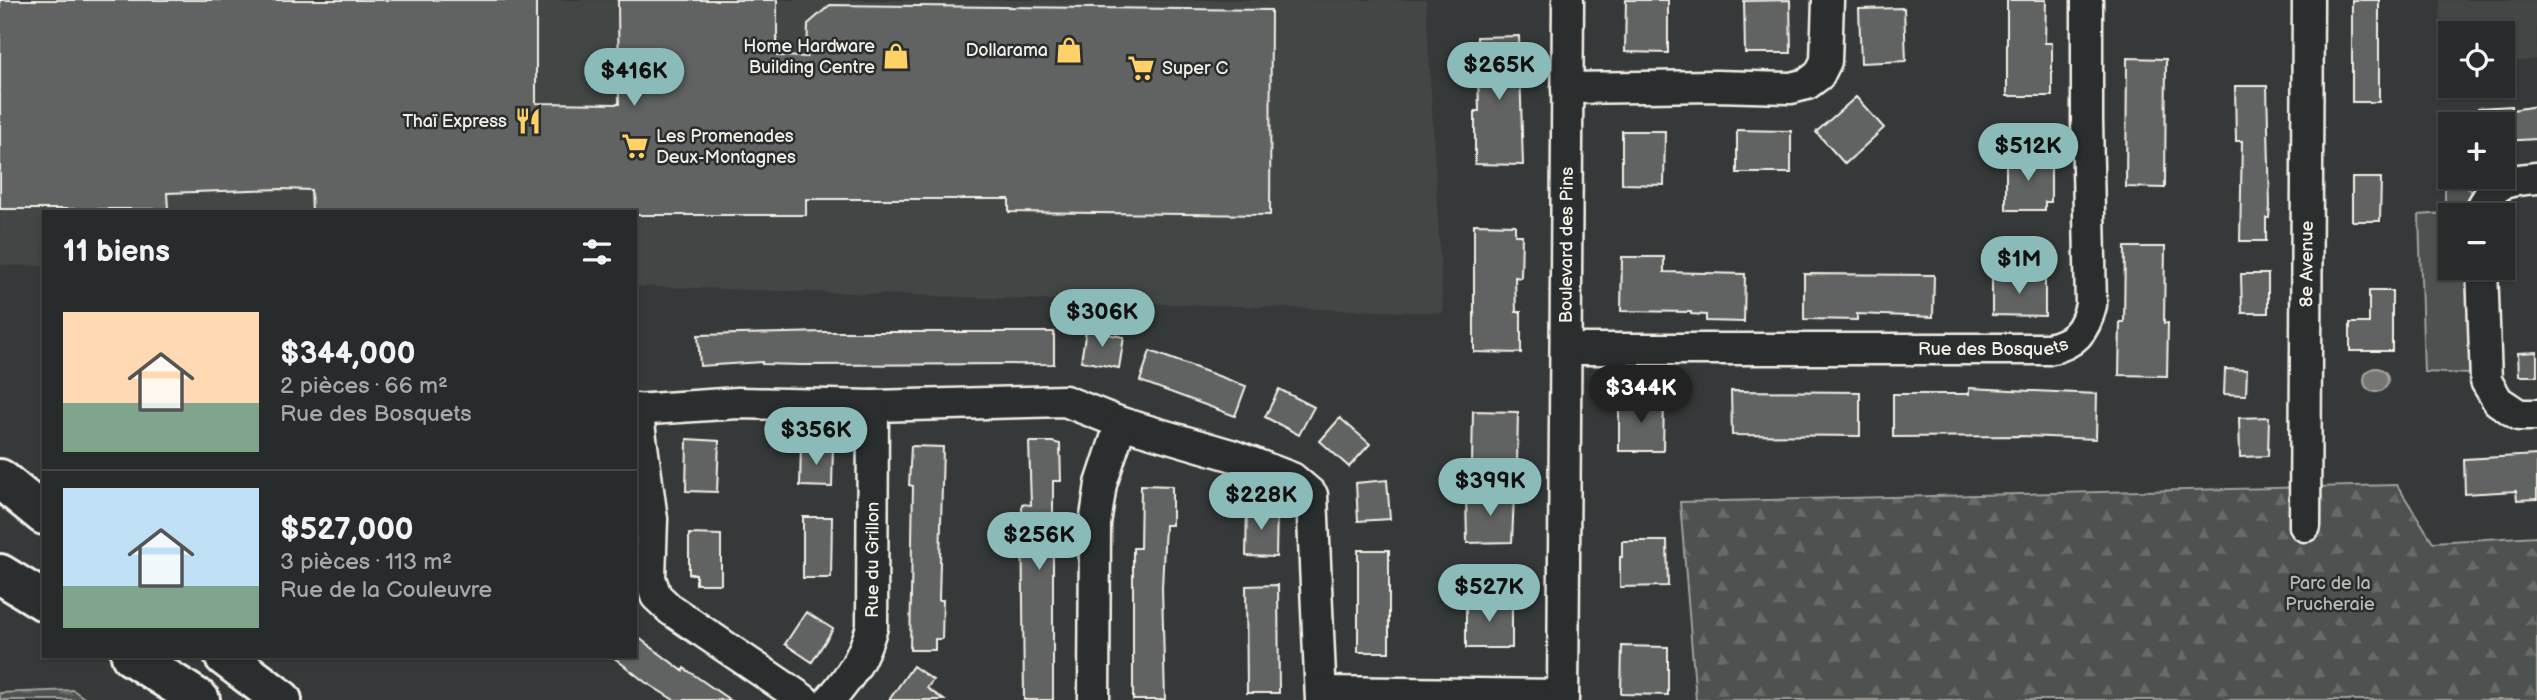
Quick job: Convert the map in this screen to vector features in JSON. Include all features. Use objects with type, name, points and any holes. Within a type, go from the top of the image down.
[{"type":"highway","points":[[0,479],[42,513]]},
{"type":"highway","points":[[0,574],[42,600]]},
{"type":"highway","points":[[134,658],[200,700]]},
{"type":"highway","points":[[227,658],[282,700]]},
{"type":"street","name":"Boulevard des Pins","points":[[1563,697],[1568,0]]},
{"type":"street","points":[[1567,88],[1791,88],[1807,84],[1819,75],[1826,61],[1828,0]]},
{"type":"street","name":"Rue des Bosquets","points":[[1566,349],[2048,349],[2063,346],[2078,336],[2087,322],[2091,305],[2087,0]]},
{"type":"street","name":"8e Avenue","points":[[2305,526],[2308,0]]},
{"type":"street","points":[[2484,203],[2500,183],[2537,178]]},
{"type":"street","points":[[2482,280],[2486,382],[2498,401],[2519,415],[2537,415]]},
{"type":"street","points":[[637,410],[738,403],[873,406],[1065,401],[1121,423],[1234,456],[1292,478],[1312,495],[1321,696],[1563,697]]},
{"type":"street","name":"Rue du Grillon","points":[[831,700],[850,677],[864,653],[872,627],[873,406]]},
{"type":"street","points":[[637,417],[652,519],[650,578],[656,596],[671,610],[804,700]]},
{"type":"street","points":[[1094,700],[1095,524],[1101,484],[1121,423]]},
{"type":"shaded area","name":"Les Promenades Deux-Montagnes","points":[[0,0],[1426,0],[1443,313],[637,286],[637,210],[42,210],[42,266],[0,265]]},
{"type":"shaded area","points":[[2440,0],[2537,0],[2537,59],[2515,62],[2515,21],[2441,21]]},
{"type":"shaded area","points":[[2376,368],[2385,371],[2388,380],[2385,389],[2376,392],[2367,389],[2364,380],[2367,371]]},
{"type":"green space","points":[[2445,189],[2469,189],[2474,193],[2472,203],[2445,203]]},
{"type":"green space","points":[[2438,214],[2438,280],[2469,280],[2469,374],[2424,372],[2419,215]]},
{"type":"green space","name":"Parc de la Prucheraie","points":[[2397,485],[2433,542],[2537,536],[2537,700],[1696,700],[1680,502]]},
{"type":"green space","points":[[73,690],[87,700],[0,700],[0,693]]},
{"type":"building","name":"Les Promenades Deux-Montagnes","points":[[0,0],[536,0],[536,103],[619,104],[618,0],[777,0],[777,56],[807,57],[808,24],[830,5],[1271,10],[1270,215],[1009,212],[1009,199],[806,199],[806,215],[637,215],[637,210],[312,210],[311,190],[281,189],[167,193],[168,209],[0,209]]},
{"type":"building","points":[[1626,0],[1668,0],[1668,53],[1625,52]]},
{"type":"building","points":[[1790,0],[1791,53],[1745,53],[1744,1]]},
{"type":"building","points":[[2007,0],[2046,0],[2045,43],[2052,43],[2052,96],[2007,96]]},
{"type":"building","points":[[2352,0],[2379,0],[2379,102],[2352,102]]},
{"type":"building","points":[[1904,8],[1906,61],[1861,63],[1859,9]]},
{"type":"building","points":[[1519,36],[1523,165],[1475,164],[1475,111],[1479,111],[1477,37]]},
{"type":"building","points":[[2127,58],[2166,59],[2165,188],[2126,187]]},
{"type":"building","points":[[2235,86],[2267,86],[2270,206],[2269,218],[2266,218],[2266,241],[2240,241],[2242,141],[2236,141]]},
{"type":"building","points":[[1856,97],[1884,128],[1845,164],[1816,132]]},
{"type":"building","points":[[2512,106],[2512,110],[2537,106],[2537,139],[2515,140],[2515,112],[2478,112],[2478,108]]},
{"type":"building","points":[[1737,130],[1791,131],[1791,173],[1737,173]]},
{"type":"building","points":[[1622,131],[1665,131],[1664,185],[1622,184]]},
{"type":"building","points":[[2006,157],[2051,157],[2051,202],[2045,202],[2045,210],[2006,210]]},
{"type":"building","points":[[2352,178],[2381,178],[2380,221],[2352,221]]},
{"type":"building","points":[[1474,224],[1515,225],[1515,235],[1522,235],[1521,278],[1515,277],[1516,312],[1521,312],[1521,353],[1474,352]]},
{"type":"building","points":[[2125,247],[2165,247],[2164,323],[2168,323],[2167,376],[2119,375],[2120,322],[2124,322]]},
{"type":"building","points":[[1622,257],[1664,257],[1664,272],[1745,274],[1744,322],[1706,321],[1706,315],[1691,312],[1621,311]]},
{"type":"building","points":[[1804,274],[1934,275],[1933,317],[1857,314],[1857,320],[1804,319]]},
{"type":"building","points":[[2241,274],[2268,274],[2268,313],[2242,313]]},
{"type":"building","points":[[1992,275],[2045,276],[2045,316],[1992,315]]},
{"type":"building","points":[[2369,291],[2392,291],[2392,351],[2350,351],[2350,323],[2369,323]]},
{"type":"building","points":[[1086,330],[1124,337],[1119,368],[1081,361]]},
{"type":"building","points":[[1054,332],[1054,364],[802,365],[762,362],[700,366],[698,335]]},
{"type":"building","points":[[1150,351],[1246,386],[1235,416],[1140,381]]},
{"type":"building","points":[[2537,352],[2537,376],[2519,376],[2518,353]]},
{"type":"building","points":[[2225,369],[2247,370],[2246,395],[2224,394]]},
{"type":"building","points":[[1969,388],[2097,394],[2096,439],[2021,436],[1893,437],[1893,394],[1969,394]]},
{"type":"building","points":[[1279,389],[1314,407],[1299,435],[1265,417]]},
{"type":"building","points":[[1731,391],[1860,392],[1860,436],[1732,435]]},
{"type":"building","points":[[1619,398],[1664,399],[1663,451],[1619,451]]},
{"type":"building","points":[[1473,411],[1518,412],[1517,466],[1472,464]]},
{"type":"building","points":[[2269,417],[2268,456],[2240,457],[2239,418]]},
{"type":"building","points":[[1340,418],[1370,444],[1349,467],[1320,441]]},
{"type":"building","points":[[687,439],[719,441],[717,492],[686,491]]},
{"type":"building","points":[[1029,442],[1060,444],[1061,481],[1053,481],[1053,700],[1024,700],[1022,504],[1031,505]]},
{"type":"building","points":[[801,446],[833,447],[832,487],[800,486]]},
{"type":"building","points":[[911,446],[943,447],[939,600],[943,600],[942,639],[935,639],[935,650],[910,650],[913,486],[909,485]]},
{"type":"building","points":[[2537,455],[2537,499],[2517,500],[2516,491],[2465,494],[2464,459]]},
{"type":"building","points":[[1387,480],[1390,519],[1358,521],[1356,483]]},
{"type":"building","points":[[1141,485],[1172,486],[1172,525],[1165,525],[1162,588],[1165,700],[1133,700],[1133,548],[1140,548]]},
{"type":"building","points":[[1466,495],[1514,495],[1512,542],[1467,543]]},
{"type":"building","points":[[1247,506],[1277,507],[1276,557],[1246,556]]},
{"type":"building","points":[[803,517],[832,517],[831,578],[803,578]]},
{"type":"building","points":[[689,534],[721,535],[721,584],[696,584],[696,574],[689,574]]},
{"type":"building","points":[[1622,541],[1667,541],[1668,586],[1620,587]]},
{"type":"building","points":[[1358,550],[1389,550],[1389,652],[1358,652]]},
{"type":"building","points":[[1278,585],[1279,693],[1247,693],[1246,586]]},
{"type":"building","points":[[1466,601],[1512,601],[1512,648],[1466,648]]},
{"type":"building","points":[[806,612],[833,629],[812,662],[785,644]]},
{"type":"building","points":[[637,636],[683,671],[684,668],[730,700],[674,700],[615,658],[637,658]]},
{"type":"building","points":[[1622,646],[1668,647],[1668,695],[1621,694]]},
{"type":"building","points":[[913,666],[933,680],[927,688],[944,700],[889,700]]},
{"type":"place","name":"Dollarama","points":[[1069,50]]},
{"type":"place","name":"Home Hardware Building Centre","points":[[896,56]]},
{"type":"place","name":"Super C","points":[[1141,68]]},
{"type":"place","name":"Thaï Express","points":[[528,121]]},
{"type":"place","name":"Les Promenades Deux-Montagnes","points":[[635,146]]}]
